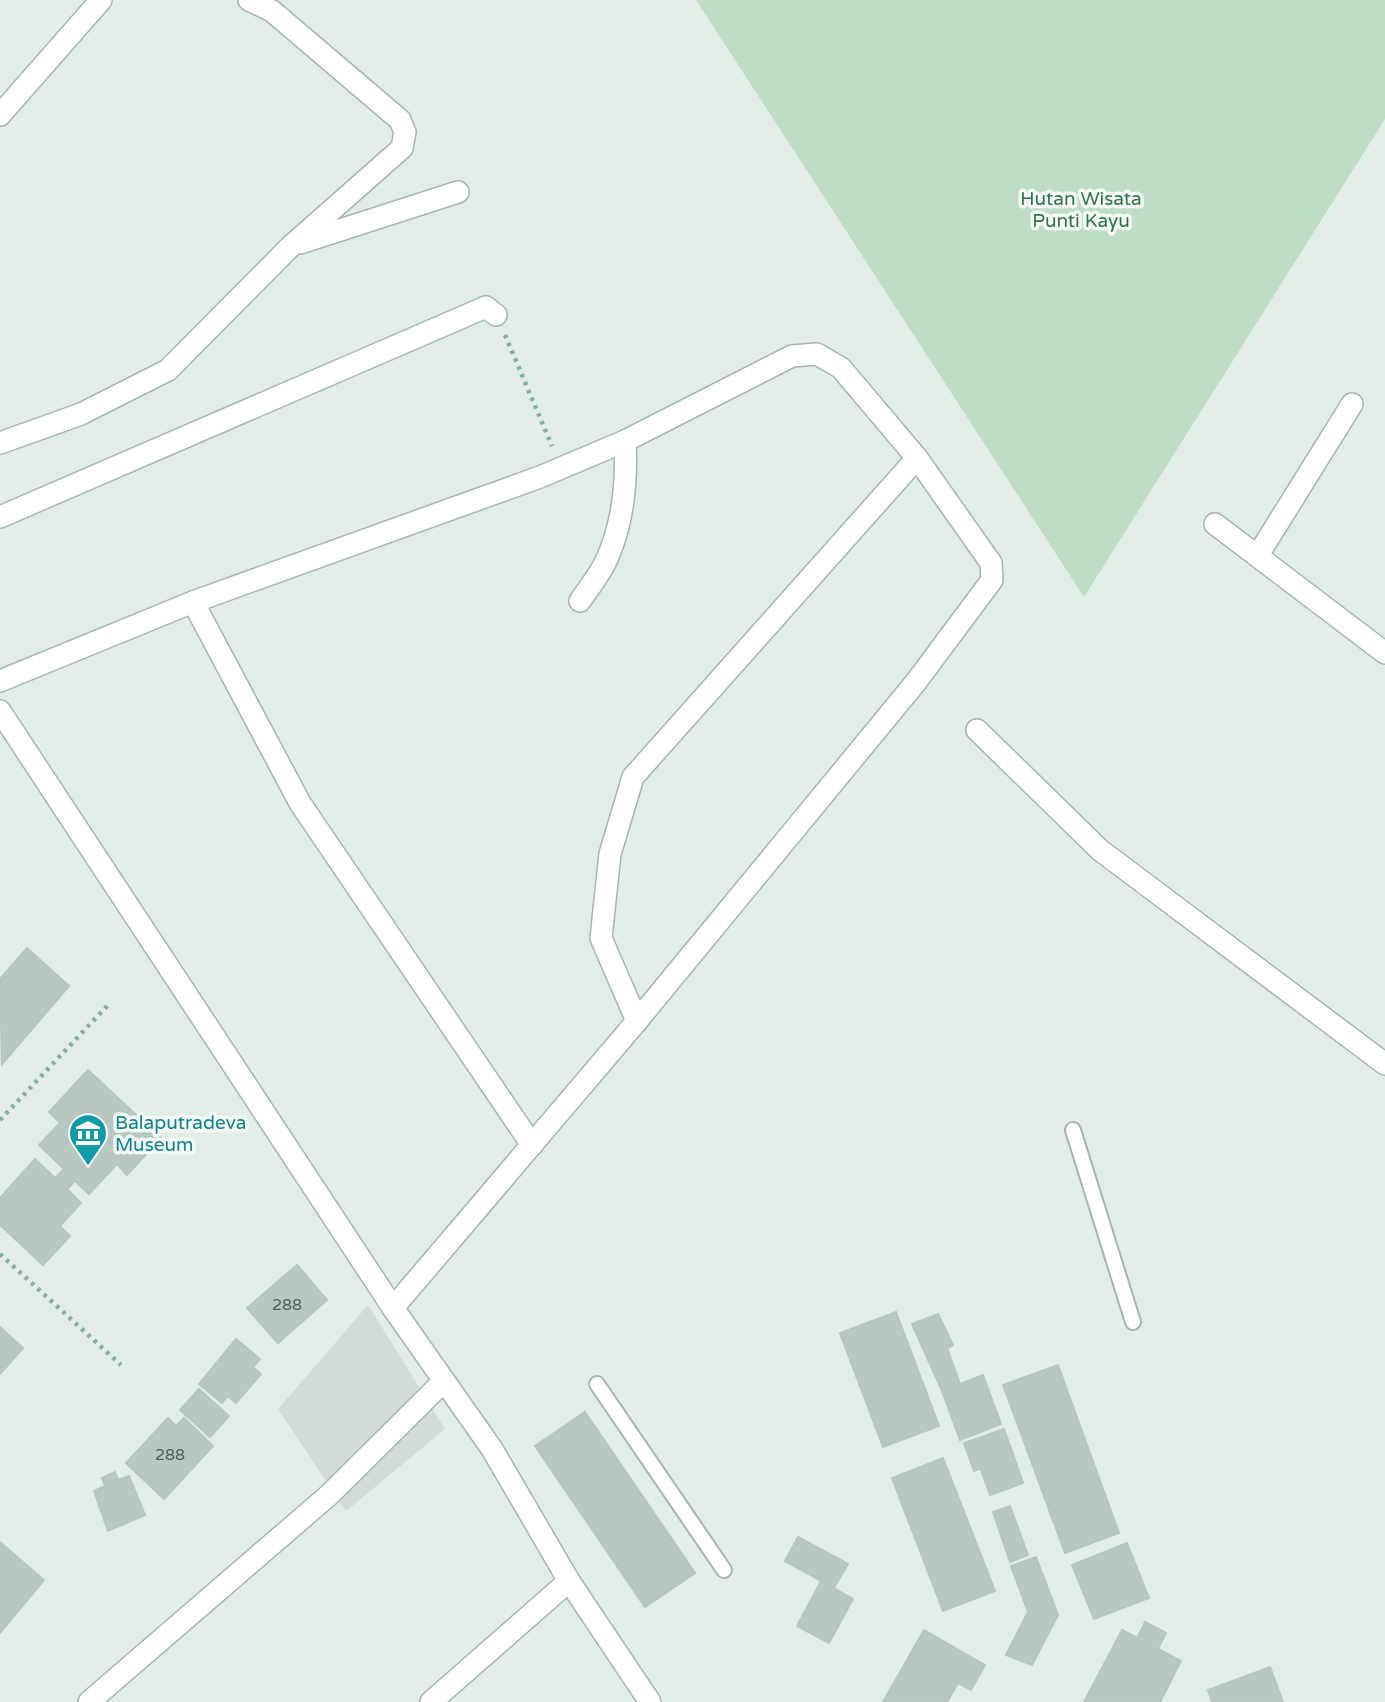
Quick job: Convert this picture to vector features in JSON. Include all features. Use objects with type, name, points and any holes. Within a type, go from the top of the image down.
[{"type":"street","points":[[0,115],[101,0]]},
{"type":"street","points":[[0,443],[81,414],[168,370],[291,246],[402,148],[405,132],[400,120],[272,11],[248,0]]},
{"type":"street","points":[[291,246],[458,192]]},
{"type":"street","points":[[0,517],[486,307],[496,315]]},
{"type":"street","points":[[0,681],[193,602],[540,477],[560,466],[625,441],[792,356],[817,354],[841,368],[918,458],[991,563],[992,580],[916,682],[637,1021],[393,1308]]},
{"type":"street","points":[[1258,555],[1352,404]]},
{"type":"street","points":[[580,601],[609,556],[620,518],[627,476],[625,441]]},
{"type":"street","points":[[637,1021],[601,939],[610,854],[633,777],[918,458]]},
{"type":"street","points":[[1215,524],[1385,653]]},
{"type":"street","points":[[193,602],[300,803],[532,1145]]},
{"type":"street","points":[[0,711],[393,1308],[492,1449],[569,1581],[650,1702]]},
{"type":"street","points":[[977,730],[1100,850],[1385,1064]]},
{"type":"street","points":[[89,1702],[329,1495],[444,1381]]},
{"type":"street","points":[[430,1702],[569,1581]]},
{"type":"lane","points":[[1073,1130],[1133,1322]]},
{"type":"lane","points":[[597,1384],[724,1570]]},
{"type":"path","points":[[496,315],[560,466]]},
{"type":"path","points":[[0,1120],[109,1004]]},
{"type":"path","points":[[0,1254],[121,1365]]},
{"type":"shaded area","points":[[368,1305],[445,1429],[346,1511],[278,1409]]},
{"type":"green space","name":"Hutan Wisata Punti Kayu","points":[[696,0],[1385,0],[1385,119],[1084,597]]},
{"type":"building","points":[[27,948],[69,986],[2,1064],[0,979]]},
{"type":"building","name":"Balaputradeva Museum","points":[[88,1070],[161,1138],[127,1175],[117,1164],[89,1194],[75,1181],[67,1189],[81,1203],[60,1226],[70,1236],[43,1265],[0,1225],[0,1198],[35,1159],[55,1178],[64,1169],[39,1145],[60,1123],[49,1112]]},
{"type":"building","points":[[297,1265],[327,1300],[278,1343],[247,1308]]},
{"type":"building","points":[[896,1312],[939,1426],[883,1447],[840,1333]]},
{"type":"building","points":[[938,1314],[953,1345],[947,1348],[960,1384],[942,1391],[912,1324]]},
{"type":"building","points":[[0,1327],[23,1348],[0,1374]]},
{"type":"building","points":[[236,1339],[260,1359],[253,1367],[261,1374],[236,1403],[228,1396],[222,1403],[199,1384]]},
{"type":"building","points":[[1058,1365],[1119,1533],[1065,1553],[1003,1385]]},
{"type":"building","points":[[983,1375],[1001,1424],[960,1440],[942,1391]]},
{"type":"building","points":[[199,1389],[229,1416],[210,1437],[180,1410]]},
{"type":"building","points":[[585,1412],[695,1573],[645,1607],[535,1446]]},
{"type":"building","points":[[168,1418],[176,1426],[184,1418],[213,1446],[164,1499],[126,1463]]},
{"type":"building","points":[[1004,1429],[1014,1457],[974,1471],[964,1443]]},
{"type":"building","points":[[1014,1457],[1023,1483],[990,1495],[981,1470]]},
{"type":"building","points":[[943,1458],[995,1591],[943,1611],[892,1478]]},
{"type":"building","points":[[115,1472],[118,1480],[129,1476],[145,1515],[108,1531],[94,1491],[105,1486],[102,1478]]},
{"type":"building","points":[[1010,1506],[1028,1555],[1010,1562],[993,1512]]},
{"type":"building","points":[[798,1537],[848,1564],[834,1588],[785,1561]]},
{"type":"building","points":[[0,1542],[44,1580],[0,1633]]},
{"type":"building","points":[[1127,1543],[1149,1598],[1094,1619],[1072,1565]]},
{"type":"building","points":[[1036,1557],[1058,1615],[1032,1665],[1006,1655],[1028,1612],[1011,1566]]},
{"type":"building","points":[[821,1581],[853,1599],[829,1643],[797,1626]]},
{"type":"building","points":[[1145,1622],[1166,1633],[1159,1647],[1138,1636]]},
{"type":"building","points":[[924,1630],[985,1665],[971,1690],[958,1683],[947,1702],[883,1702]]},
{"type":"building","points":[[1122,1630],[1181,1661],[1160,1702],[1084,1702]]},
{"type":"building","points":[[1270,1667],[1283,1702],[1212,1702],[1208,1690]]},
{"type":"place","name":"Balaputradeva Museum","points":[[88,1167]]}]
